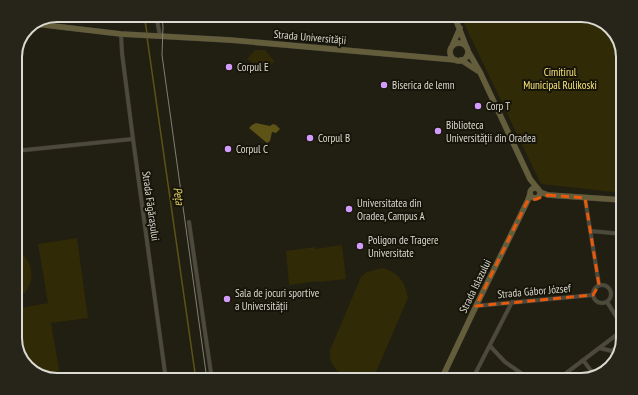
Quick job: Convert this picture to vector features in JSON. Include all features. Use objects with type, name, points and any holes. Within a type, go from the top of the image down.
[{"type":"street","points":[[157,22],[158,36]]},
{"type":"street","points":[[457,22],[467,48],[480,72],[530,179],[539,190],[540,195],[536,198]]},
{"type":"street","name":"Strada Universității","points":[[44,25],[121,34],[245,41],[459,60]]},
{"type":"street","points":[[438,59],[450,50],[460,28]]},
{"type":"street","name":"Strada Făgărașului","points":[[121,34],[133,139],[165,373]]},
{"type":"street","points":[[453,44],[462,43],[467,48]]},
{"type":"street","points":[[459,60],[466,57],[467,48]]},
{"type":"street","points":[[450,50],[451,56],[480,72]]},
{"type":"street","points":[[22,150],[133,139]]},
{"type":"street","points":[[530,179],[530,193],[532,197],[536,198]]},
{"type":"street","points":[[530,193],[533,189],[539,190],[548,195]]},
{"type":"street","name":"Strada Islazului","points":[[444,373],[530,193]]},
{"type":"street","points":[[527,202],[548,195],[616,200]]},
{"type":"street","points":[[585,198],[600,285]]},
{"type":"street","points":[[189,222],[211,373]]},
{"type":"street","points":[[590,231],[616,233]]},
{"type":"street","points":[[600,285],[604,285],[610,289],[611,296],[607,302],[596,302],[594,299],[594,289],[600,285]]},
{"type":"street","name":"Strada Gábor József","points":[[476,306],[593,295]]},
{"type":"street","points":[[476,373],[512,302]]},
{"type":"street","points":[[607,302],[616,316]]},
{"type":"street","points":[[566,373],[616,335]]},
{"type":"street","points":[[490,346],[505,362],[521,373]]},
{"type":"street","points":[[599,348],[612,351],[614,350]]},
{"type":"street","points":[[584,360],[592,371]]},
{"type":"highlighted area","points":[[548,195],[585,198],[599,285],[593,295],[476,306],[527,202]]},
{"type":"green space","name":"Cimitirul Municipal Rulikoski","points":[[463,22],[585,22],[590,23],[604,31],[614,46],[616,55],[616,192],[541,184]]},
{"type":"green space","points":[[255,50],[265,50],[275,62],[268,65],[253,63],[247,59]]},
{"type":"green space","points":[[77,238],[88,318],[51,323],[60,373],[48,372],[36,366],[29,359],[23,347],[22,308],[48,303],[38,244]]},
{"type":"green space","points":[[342,245],[346,279],[289,285],[286,251]]},
{"type":"green space","points":[[22,254],[28,261],[31,272],[30,283],[26,292],[23,294]]},
{"type":"green space","points":[[382,268],[393,272],[403,283],[408,298],[376,372],[340,373],[332,363],[330,350],[361,277],[367,272]]},
{"type":"shaded area","points":[[256,123],[270,126],[273,124],[280,129],[276,133],[272,132],[270,141],[267,143],[249,128]]},
{"type":"waterway","name":"Peța","points":[[145,22],[147,33]]},
{"type":"waterway","name":"Peța","points":[[147,37],[195,373]]},
{"type":"tram line","points":[[163,22],[162,55],[206,373]]},
{"type":"place","name":"Corpul E","points":[[229,67]]},
{"type":"place","name":"Biserica de lemn","points":[[384,85]]},
{"type":"place","name":"Corp T","points":[[478,106]]},
{"type":"place","name":"Biblioteca Universității din Oradea","points":[[438,131]]},
{"type":"place","name":"Corpul B","points":[[310,138]]},
{"type":"place","name":"Corpul C","points":[[228,149]]},
{"type":"place","name":"Universitatea din Oradea, Campus A","points":[[349,209]]},
{"type":"place","name":"Poligon de Tragere Universitate","points":[[360,246]]},
{"type":"place","name":"Sala de jocuri sportive a Universității","points":[[227,299]]}]
